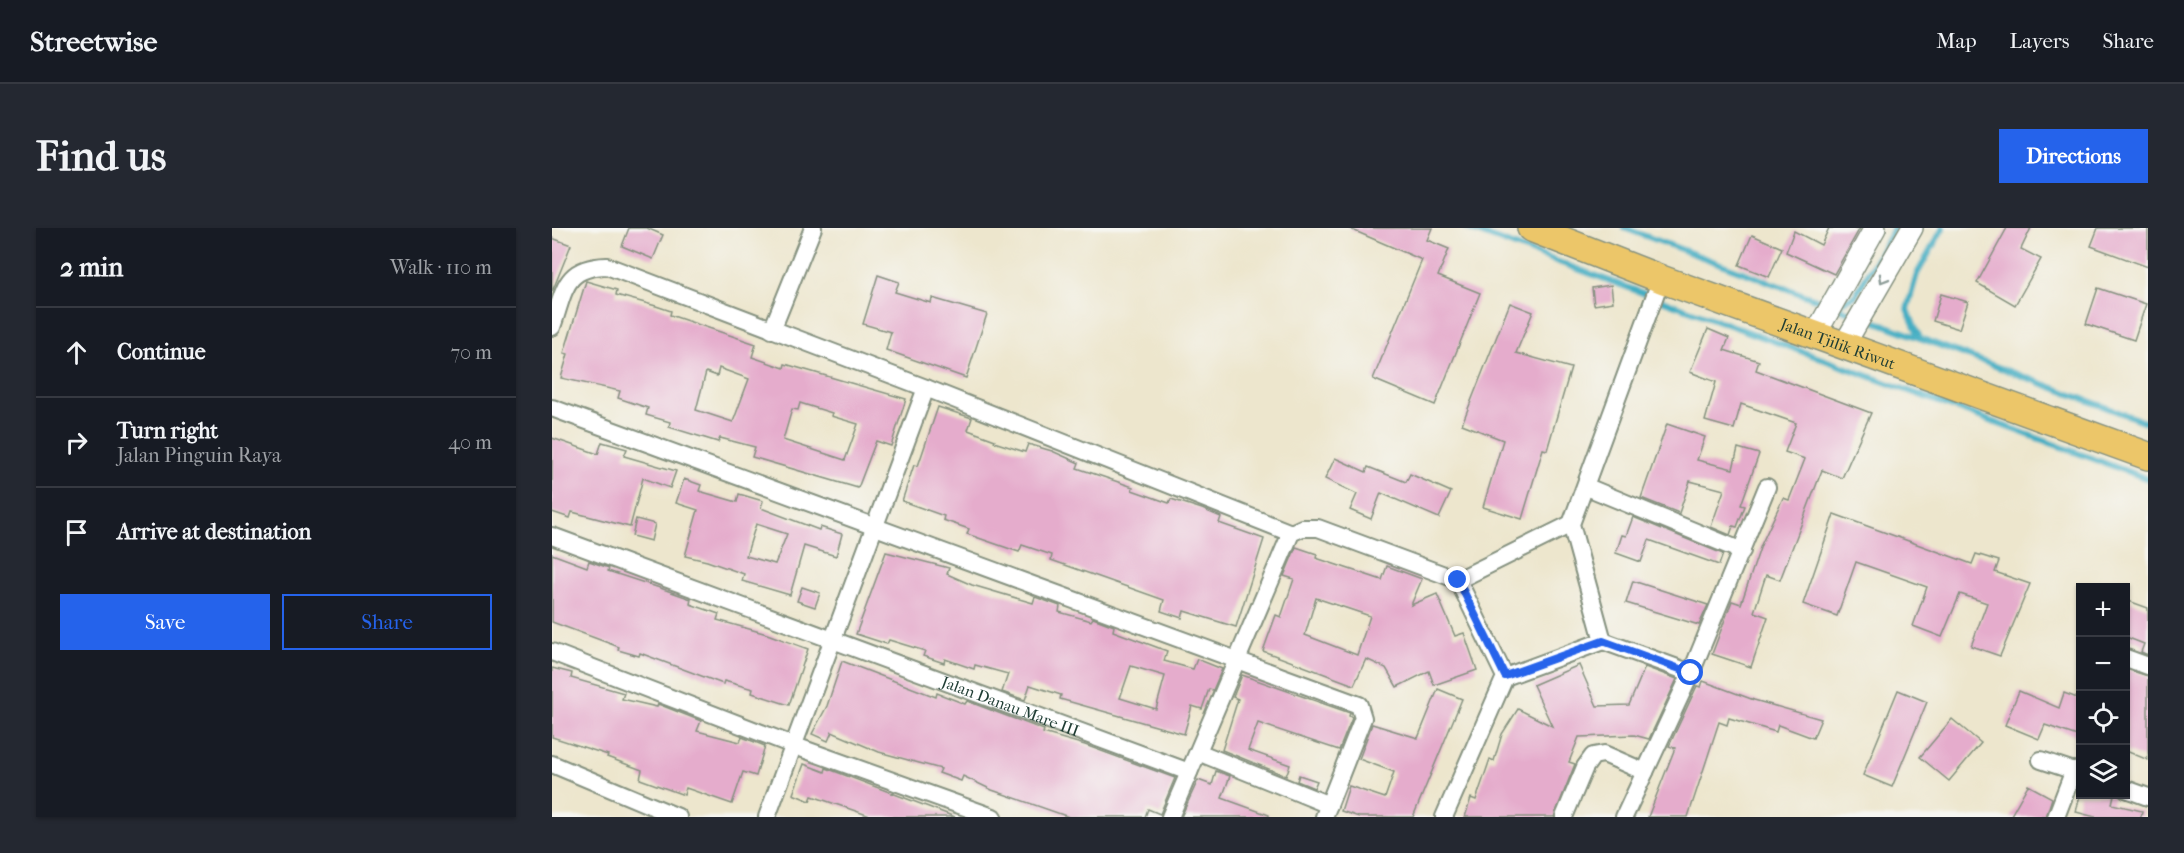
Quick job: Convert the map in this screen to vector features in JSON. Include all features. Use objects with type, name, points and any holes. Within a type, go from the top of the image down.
[{"type":"highway","name":"Jalan Tjilik Riwut","points":[[1532,228],[1661,279],[2148,456]]},
{"type":"street","points":[[772,330],[813,228]]},
{"type":"street","points":[[1815,335],[1875,228]]},
{"type":"street","points":[[1844,345],[1912,228]]},
{"type":"street","points":[[552,327],[569,282],[576,272],[583,268],[607,266],[926,388],[1291,533]]},
{"type":"street","points":[[1603,641],[1571,525],[1587,487],[1661,279]]},
{"type":"street","points":[[767,817],[926,388]]},
{"type":"street","points":[[552,408],[1237,658],[1359,705],[1363,711],[1363,718],[1326,811],[1198,752]]},
{"type":"street","points":[[1587,487],[1742,551]]},
{"type":"street","points":[[1624,817],[1691,673],[1767,487]]},
{"type":"street","points":[[1458,580],[1571,525]]},
{"type":"street","points":[[1170,817],[1291,533],[1302,528],[1318,528],[1458,580],[1505,676]]},
{"type":"street","name":"Jalan Danau Mare III","points":[[552,536],[1189,772]]},
{"type":"street","points":[[1444,817],[1505,676],[1603,641],[1691,673]]},
{"type":"street","points":[[552,652],[795,746],[993,817]]},
{"type":"street","points":[[2130,659],[2148,666]]},
{"type":"street","points":[[1564,817],[1585,767],[1593,756],[1604,754],[1644,772]]},
{"type":"street","points":[[2041,760],[2076,772]]},
{"type":"street","points":[[552,764],[678,817]]},
{"type":"street","points":[[2056,817],[2076,774]]},
{"type":"street","points":[[2130,790],[2148,797]]},
{"type":"building","points":[[629,228],[647,228],[663,235],[653,259],[622,246]]},
{"type":"building","points":[[1348,228],[1432,228],[1427,240],[1449,249],[1438,276],[1480,293],[1435,405],[1373,379],[1422,260]]},
{"type":"building","points":[[1829,228],[1860,228],[1834,274],[1786,252],[1794,231],[1821,245]]},
{"type":"building","points":[[2007,228],[2031,228],[2021,249],[2041,259],[2015,305],[1977,283]]},
{"type":"building","points":[[2098,228],[2148,228],[2148,267],[2091,246]]},
{"type":"building","points":[[1752,235],[1782,248],[1769,277],[1739,265]]},
{"type":"building","points":[[552,238],[571,245],[552,292]]},
{"type":"building","points":[[878,275],[899,282],[895,292],[931,303],[932,298],[987,314],[966,378],[886,350],[891,332],[863,324]]},
{"type":"building","points":[[586,281],[617,290],[616,295],[671,311],[670,315],[756,344],[752,357],[784,368],[785,364],[906,399],[891,446],[876,441],[858,488],[752,457],[755,447],[720,438],[718,442],[669,427],[670,422],[646,415],[648,408],[618,398],[620,391],[561,378],[568,354],[564,353]],"holes":[[[719,368],[749,379],[733,422],[696,410],[706,372],[717,376]],[[800,403],[858,424],[845,460],[783,440],[792,409],[798,410]]]},
{"type":"building","points":[[1611,285],[1613,302],[1594,305],[1592,288]]},
{"type":"building","points":[[2098,288],[2146,304],[2134,340],[2086,324]]},
{"type":"building","points":[[1941,294],[1968,302],[1959,329],[1933,321]]},
{"type":"building","points":[[1510,303],[1533,312],[1516,353],[1571,368],[1547,450],[1543,449],[1522,519],[1483,507],[1503,440],[1462,424]]},
{"type":"building","points":[[1708,329],[1729,338],[1724,350],[1759,361],[1756,370],[1871,413],[1842,478],[1822,470],[1780,580],[1766,575],[1754,612],[1768,617],[1751,667],[1712,654],[1732,601],[1741,604],[1761,545],[1783,498],[1789,500],[1805,459],[1785,452],[1796,423],[1741,404],[1734,429],[1705,421],[1716,382],[1690,372]]},
{"type":"building","points":[[938,407],[972,418],[968,430],[995,440],[994,442],[1025,452],[1028,444],[1052,451],[1079,463],[1077,468],[1133,487],[1132,490],[1169,503],[1171,499],[1202,509],[1221,517],[1219,523],[1264,539],[1236,627],[1184,611],[1182,618],[1161,611],[1164,600],[1051,560],[1052,555],[1022,545],[1019,552],[967,534],[969,529],[943,520],[944,516],[902,501],[914,465],[918,466]]},
{"type":"building","points":[[1667,424],[1705,437],[1697,460],[1733,469],[1738,448],[1759,454],[1741,505],[1745,506],[1737,527],[1733,526],[1730,535],[1711,527],[1724,490],[1690,481],[1679,513],[1641,498]]},
{"type":"building","points":[[552,438],[598,454],[602,442],[627,449],[624,456],[676,471],[670,488],[643,478],[630,527],[572,512],[570,518],[552,512]]},
{"type":"building","points":[[1335,458],[1366,472],[1368,467],[1406,482],[1410,474],[1451,492],[1439,518],[1381,493],[1371,519],[1350,510],[1357,494],[1325,479]]},
{"type":"building","points":[[684,479],[701,485],[699,491],[737,502],[739,494],[763,501],[761,508],[819,530],[820,527],[842,534],[836,556],[804,546],[790,595],[742,581],[744,574],[685,556],[698,510],[676,503]],"holes":[[[756,524],[787,534],[775,564],[746,556]]]},
{"type":"building","points":[[1834,514],[1972,564],[1976,554],[1999,561],[1995,572],[2030,584],[2000,656],[1971,646],[1987,603],[1960,594],[1942,637],[1913,626],[1927,587],[1856,562],[1837,616],[1803,604]]},
{"type":"building","points":[[1633,517],[1723,554],[1719,565],[1649,540],[1641,562],[1616,553],[1622,535],[1626,536]]},
{"type":"building","points":[[636,519],[655,524],[651,541],[632,536]]},
{"type":"building","points":[[1296,547],[1317,554],[1316,558],[1382,580],[1387,566],[1422,579],[1411,605],[1437,594],[1455,636],[1464,633],[1477,670],[1434,685],[1429,671],[1397,687],[1386,668],[1366,659],[1354,685],[1263,651],[1276,615],[1281,617],[1294,579],[1284,576]],"holes":[[[1316,598],[1370,616],[1357,655],[1305,635]]]},
{"type":"building","points":[[886,552],[949,568],[947,574],[972,585],[1033,603],[1035,597],[1060,606],[1059,612],[1091,621],[1093,618],[1114,626],[1113,631],[1167,651],[1164,661],[1193,669],[1197,659],[1222,669],[1213,690],[1209,689],[1202,709],[1192,706],[1184,734],[1060,699],[1061,695],[1030,685],[1025,700],[1002,692],[1008,674],[975,665],[974,669],[945,659],[944,663],[923,656],[925,651],[889,640],[887,644],[856,634]],"holes":[[[1131,666],[1165,676],[1156,709],[1120,698]]]},
{"type":"building","points":[[552,554],[587,567],[589,561],[609,568],[608,571],[691,599],[690,604],[719,614],[717,620],[767,634],[808,649],[789,705],[752,693],[753,689],[724,681],[723,684],[640,653],[639,656],[618,650],[619,647],[552,622]]},
{"type":"building","points":[[1633,581],[1708,605],[1699,625],[1626,603]]},
{"type":"building","points":[[802,587],[820,593],[815,607],[797,601]]},
{"type":"building","points":[[2130,601],[2148,608],[2148,655],[2141,652],[2144,644],[2130,639]]},
{"type":"building","points":[[842,661],[936,697],[937,693],[965,704],[967,701],[1044,730],[1043,733],[1085,745],[1175,778],[1160,814],[1148,809],[1145,817],[1069,817],[992,790],[963,776],[961,781],[939,773],[941,769],[879,752],[832,732],[828,741],[812,734],[827,706]]},
{"type":"building","points":[[1579,665],[1597,706],[1629,705],[1645,667],[1677,679],[1649,739],[1634,735],[1579,737],[1569,762],[1575,764],[1554,817],[1465,817],[1471,798],[1476,800],[1490,759],[1494,761],[1502,734],[1518,709],[1552,726],[1533,685]]},
{"type":"building","points":[[552,668],[572,673],[571,678],[624,693],[622,699],[657,707],[658,704],[701,721],[697,731],[740,742],[742,737],[765,746],[756,776],[743,772],[732,804],[686,788],[684,795],[640,779],[642,770],[607,757],[608,755],[552,737]]},
{"type":"building","points":[[2130,670],[2148,676],[2148,760],[2130,753]]},
{"type":"building","points":[[1242,675],[1350,713],[1349,716],[1352,718],[1339,750],[1258,723],[1248,750],[1290,765],[1286,776],[1222,750],[1238,699],[1233,697]]},
{"type":"building","points":[[1703,681],[1754,700],[1821,719],[1813,738],[1778,725],[1776,732],[1729,718],[1727,725],[1719,722],[1688,817],[1648,817],[1675,748],[1669,746],[1697,686],[1701,687]]},
{"type":"building","points":[[1438,689],[1462,699],[1413,817],[1359,817],[1341,811],[1349,786],[1385,798],[1394,772],[1359,759],[1372,724],[1418,738]]},
{"type":"building","points":[[1898,690],[1927,702],[1892,787],[1863,775]]},
{"type":"building","points":[[2019,691],[2059,708],[2064,693],[2076,698],[2076,736],[2045,725],[2039,739],[2005,725]]},
{"type":"building","points":[[1952,719],[1981,743],[1949,781],[1920,757]]},
{"type":"building","points":[[804,764],[825,772],[826,768],[955,817],[873,817],[812,796],[810,801],[793,794]]},
{"type":"building","points":[[1216,771],[1230,776],[1222,798],[1269,815],[1269,817],[1181,817],[1198,780],[1212,785]]},
{"type":"building","points":[[1299,775],[1317,781],[1314,788],[1297,781]]},
{"type":"building","points":[[2028,785],[2052,798],[2046,817],[2010,817]]},
{"type":"building","points":[[2079,799],[2113,799],[2112,804],[2142,811],[2141,817],[2095,817],[2076,812]]},
{"type":"waterway","points":[[1466,228],[2148,479]]},
{"type":"waterway","points":[[1624,228],[2148,423]]},
{"type":"waterway","points":[[1841,302],[1855,296],[1894,228]]},
{"type":"waterway","points":[[1920,338],[1907,309],[1917,274],[1943,228]]},
{"type":"route","points":[[1458,580],[1505,676],[1603,641],[1691,673]]}]
